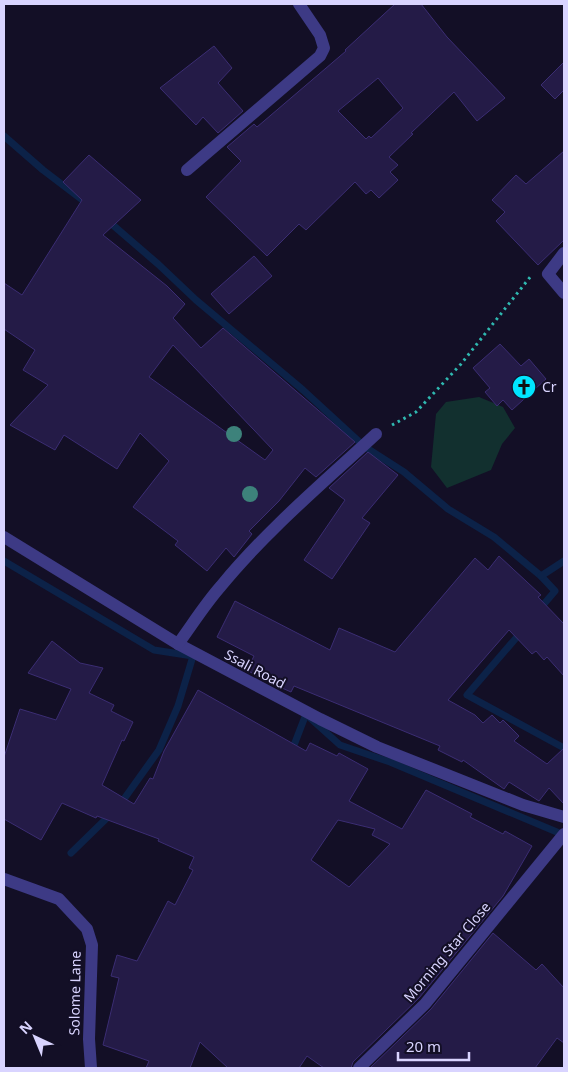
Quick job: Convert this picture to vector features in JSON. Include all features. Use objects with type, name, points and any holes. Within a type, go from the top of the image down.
[{"type":"street","points":[[187,170],[320,56],[324,48],[320,35],[299,4]]},
{"type":"street","points":[[564,254],[548,274],[564,293]]},
{"type":"street","points":[[178,644],[220,586],[252,551],[287,515],[376,434]]},
{"type":"street","name":"Ssali Road","points":[[4,537],[178,644],[274,696],[377,746],[523,805],[564,817]]},
{"type":"street","name":"Morning Star Close","points":[[359,1068],[425,1004],[564,834]]},
{"type":"street","name":"Solome Lane","points":[[4,879],[59,899],[87,929],[92,945],[89,1039],[91,1068]]},
{"type":"path","points":[[376,434],[416,412],[461,364],[530,276],[548,274]]},
{"type":"green space","points":[[479,397],[503,407],[515,428],[502,444],[491,470],[447,488],[431,467],[436,414],[446,402]]},
{"type":"building","points":[[395,4],[421,4],[447,37],[505,98],[477,121],[454,92],[389,157],[398,165],[390,172],[398,180],[379,198],[371,190],[366,194],[355,182],[306,230],[299,224],[267,256],[206,197],[241,161],[227,147],[254,124],[257,127]],"holes":[[[378,78],[403,108],[371,138],[369,136],[366,139],[338,111]]]},
{"type":"building","points":[[214,46],[232,68],[218,83],[243,111],[218,133],[203,117],[196,125],[160,88]]},
{"type":"building","points":[[564,62],[564,90],[555,99],[541,85]]},
{"type":"building","points":[[564,151],[564,240],[538,265],[496,221],[505,212],[492,200],[516,175],[526,184]]},
{"type":"building","points":[[89,155],[141,200],[103,235],[167,286],[185,304],[173,318],[201,348],[223,328],[355,442],[316,477],[305,468],[279,501],[249,531],[252,534],[234,557],[226,548],[207,571],[175,545],[178,541],[133,507],[169,461],[140,433],[117,469],[64,435],[55,450],[10,425],[48,385],[23,370],[35,350],[4,329],[4,283],[22,295],[82,200],[63,182]],"holes":[[[173,345],[273,450],[265,460],[149,377]]]},
{"type":"building","points":[[254,256],[272,276],[229,314],[211,294]]},
{"type":"building","points":[[500,344],[521,366],[529,359],[546,379],[512,410],[503,400],[497,406],[485,392],[490,388],[473,368]]},
{"type":"building","points":[[368,452],[398,475],[362,518],[370,523],[332,579],[304,560],[345,500],[329,488]]},
{"type":"building","points":[[499,556],[541,595],[538,597],[564,624],[564,676],[547,657],[544,660],[536,651],[532,654],[509,630],[448,700],[475,715],[483,723],[492,715],[500,723],[503,720],[519,736],[514,741],[547,764],[564,748],[564,804],[549,788],[539,801],[509,782],[504,789],[463,760],[462,762],[438,750],[440,746],[294,686],[291,692],[262,679],[247,670],[254,656],[217,637],[235,601],[330,650],[339,628],[395,652],[475,558],[488,570]]},
{"type":"building","points":[[52,641],[80,663],[103,668],[89,693],[114,705],[111,711],[133,722],[124,741],[122,740],[102,785],[134,804],[150,778],[153,779],[164,751],[198,690],[306,751],[310,743],[337,756],[339,753],[368,769],[349,801],[402,829],[426,790],[472,814],[470,817],[503,834],[505,831],[532,846],[503,896],[419,998],[353,1062],[351,1068],[324,1068],[307,1056],[299,1068],[228,1068],[200,1042],[190,1068],[146,1068],[149,1061],[103,1045],[119,978],[111,976],[117,955],[137,961],[168,901],[175,905],[193,870],[189,868],[194,857],[158,841],[159,839],[97,816],[96,818],[62,803],[41,840],[4,819],[4,757],[20,709],[56,720],[71,689],[28,673]],"holes":[[[338,820],[375,829],[372,835],[390,844],[349,887],[311,860]]]},
{"type":"building","points":[[493,933],[536,970],[542,964],[564,988],[564,1043],[557,1038],[535,1068],[370,1068],[431,1009]]},
{"type":"waterway","points":[[4,136],[43,170],[89,205]]},
{"type":"waterway","points":[[107,220],[196,300],[303,390],[365,447],[404,472],[448,509],[494,537],[541,576],[555,591],[538,611]]},
{"type":"waterway","points":[[4,561],[154,650],[193,656]]},
{"type":"waterway","points":[[541,576],[564,561]]},
{"type":"waterway","points":[[522,631],[467,695],[564,748]]},
{"type":"waterway","points":[[119,806],[159,750],[178,706],[193,656]]},
{"type":"waterway","points":[[291,753],[306,714]]},
{"type":"waterway","points":[[310,718],[340,745],[390,762],[564,835]]},
{"type":"waterway","points":[[71,853],[112,813]]},
{"type":"place","name":"Cr","points":[[524,387]]}]
